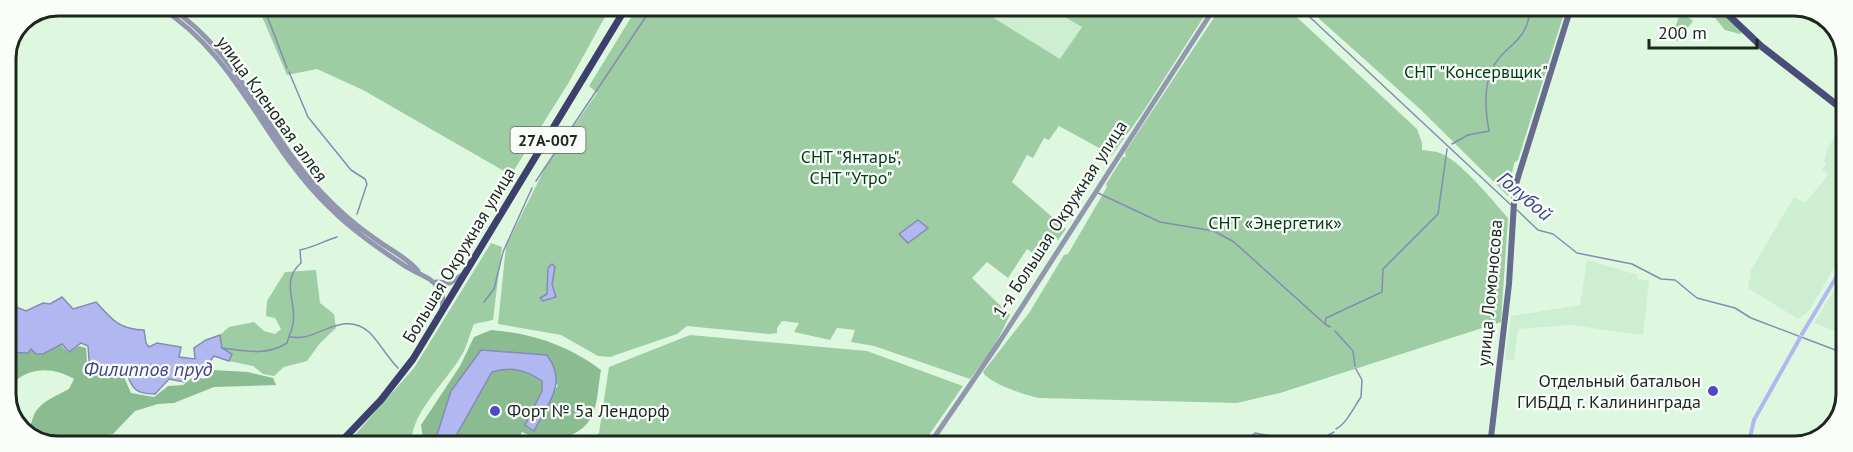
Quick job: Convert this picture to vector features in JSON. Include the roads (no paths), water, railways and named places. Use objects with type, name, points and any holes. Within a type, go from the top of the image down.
[{"type":"highway","name":"Большая Окружная улица","points":[[347,436],[381,400],[413,359],[564,114],[621,17]]},
{"type":"main road","name":"улица Ломоносова","points":[[1492,436],[1509,284],[1514,199],[1520,167],[1568,17]]},
{"type":"main road","points":[[1731,17],[1761,46],[1836,104]]},
{"type":"street","name":"улица Кленовая аллея","points":[[173,17],[195,33],[219,58],[286,157],[323,201],[369,241],[410,270],[419,272]]},
{"type":"street","name":"улица Кленовая аллея","points":[[182,17],[223,54],[290,154],[321,192],[357,225],[433,282]]},
{"type":"street","name":"1-я Большая Окружная улица","points":[[935,436],[998,344],[1209,17]]},
{"type":"street","points":[[433,282],[453,282],[466,272]]},
{"type":"street","points":[[433,282],[442,294],[441,312]]},
{"type":"water","points":[[918,220],[928,228],[908,243],[899,234]]},
{"type":"water","points":[[552,264],[555,267],[552,284],[556,297],[543,301],[540,298],[547,294],[548,268]]},
{"type":"water","name":"Филиппов пруд","points":[[62,297],[73,309],[96,302],[122,326],[144,330],[149,347],[157,343],[181,347],[179,357],[195,359],[194,348],[220,335],[222,348],[232,354],[229,361],[214,356],[200,375],[192,371],[184,382],[169,379],[155,394],[147,394],[133,387],[122,365],[112,372],[90,373],[88,346],[81,343],[69,352],[62,344],[43,354],[36,354],[31,349],[28,353],[17,352],[17,307],[26,311],[43,303],[50,304]]},
{"type":"water","points":[[481,350],[547,355],[556,375],[554,393],[534,431],[525,425],[542,391],[542,381],[530,374],[506,369],[492,372],[457,436],[437,436],[451,391]]},
{"type":"waterway","points":[[268,17],[287,68]]},
{"type":"waterway","points":[[536,181],[646,17]]},
{"type":"waterway","name":"Голубой","points":[[1310,17],[1511,205]]},
{"type":"waterway","points":[[1452,144],[1468,135],[1489,131],[1486,95],[1490,74],[1500,57],[1520,37],[1528,17]]},
{"type":"waterway","points":[[289,72],[308,117],[351,170],[365,179],[367,184],[357,214]]},
{"type":"waterway","points":[[1330,327],[1325,324],[1326,318],[1382,292],[1383,269],[1438,214],[1447,149]]},
{"type":"waterway","points":[[484,302],[494,289],[503,252],[532,188]]},
{"type":"waterway","points":[[1098,193],[1160,222],[1214,231],[1234,242],[1325,324]]},
{"type":"waterway","name":"Голубой","points":[[1517,210],[1538,230],[1553,234],[1577,253],[1632,264],[1661,279],[1675,280],[1697,298],[1735,308],[1751,318],[1836,350]]},
{"type":"waterway","points":[[222,348],[264,351],[287,343],[294,316],[290,284],[291,277],[301,263],[300,250],[337,237]]},
{"type":"waterway","points":[[1802,334],[1836,278]]},
{"type":"waterway","points":[[290,337],[304,337],[336,325],[353,324],[369,332],[398,368]]},
{"type":"waterway","points":[[1335,331],[1353,351],[1355,366]]},
{"type":"waterway","points":[[1750,436],[1754,420],[1800,338]]},
{"type":"waterway","points":[[1336,429],[1347,419],[1361,397],[1362,380],[1356,369]]},
{"type":"waterway","points":[[1327,436],[1334,432]]},
{"type":"waterway","points":[[1252,436],[1255,433],[1271,436]]},
{"type":"place","name":"Отдельный батальон ГИБДД г. Калининграда","points":[[1713,391]]},
{"type":"place","name":"Форт № 5а Лендорф","points":[[495,411]]},
{"type":"park label","name":"СНТ \"Консервщик\"","points":[[1476,72]]},
{"type":"park label","name":"СНТ \"Янтарь\", СНТ \"Утро\"","points":[[851,167]]},
{"type":"park label","name":"СНТ «Энергетик»","points":[[1275,223]]}]
